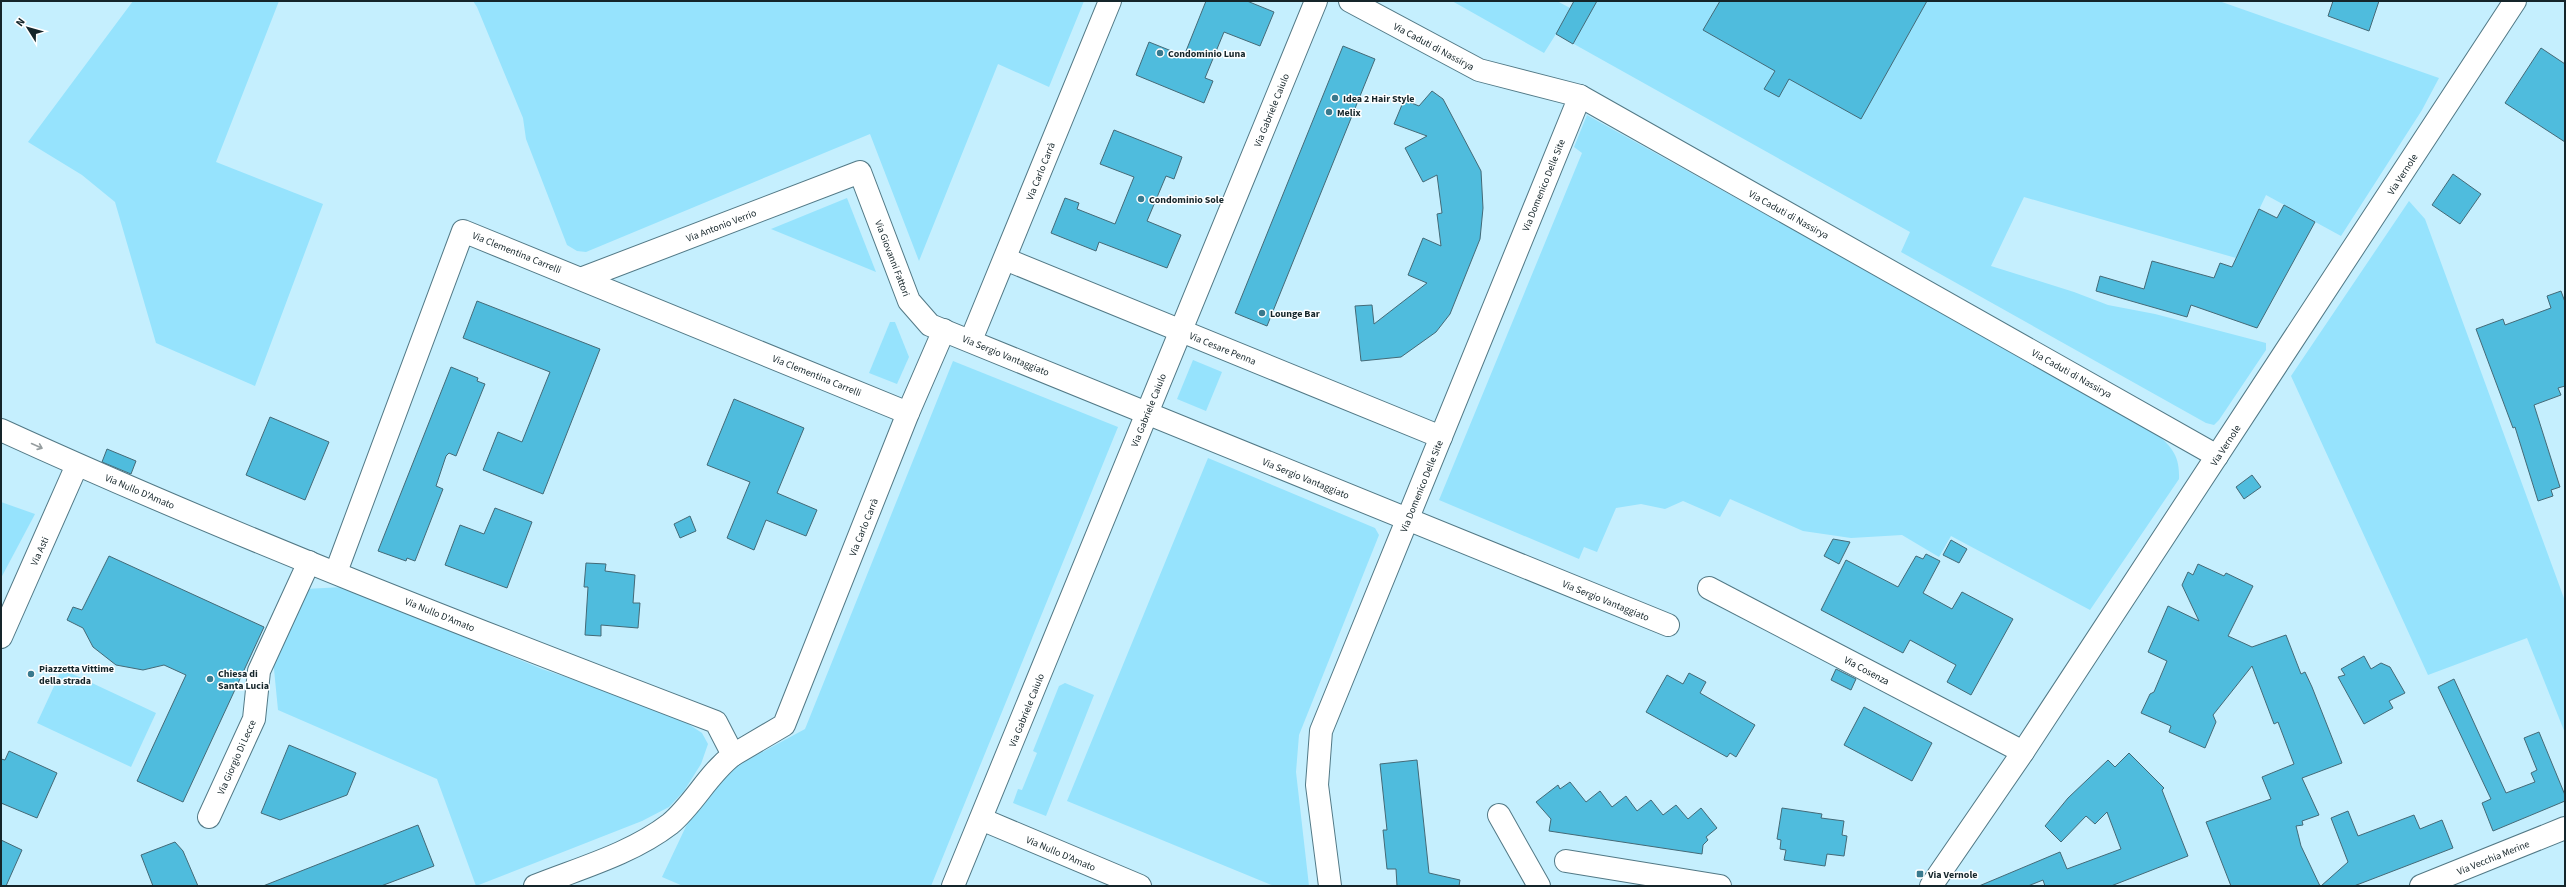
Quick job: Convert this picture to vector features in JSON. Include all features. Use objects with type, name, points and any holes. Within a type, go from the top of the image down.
[{"type":"street","name":"Via Carlo Carrà","points":[[971,340],[1110,1]]},
{"type":"street","name":"Via Gabriele Caiulo","points":[[953,886],[1316,1]]},
{"type":"street","name":"Via Caduti di Nassirya","points":[[1350,1],[1479,70],[1580,96],[2217,456]]},
{"type":"street","name":"Via Vernole","points":[[1931,886],[2023,752],[2515,1]]},
{"type":"street","name":"Via Domenico Delle Site","points":[[1330,886],[1317,785],[1321,731],[1580,96]]},
{"type":"street","name":"Via Antonio Verrio","points":[[583,278],[860,172]]},
{"type":"street","name":"Via Giovanni Fattori","points":[[860,172],[909,301],[930,325],[944,330]]},
{"type":"street","name":"Via Clementina Carrelli","points":[[336,572],[463,231],[583,278],[908,413]]},
{"type":"street","name":"Via Cesare Penna","points":[[1005,259],[1441,437]]},
{"type":"street","name":"Via Carlo Carrà","points":[[733,755],[784,725],[908,413],[944,330]]},
{"type":"street","name":"Via Sergio Vantaggiato","points":[[944,330],[1407,520],[1668,625]]},
{"type":"street","name":"Via Nullo D'Amato","points":[[1,430],[77,465],[309,562],[716,722],[733,755]]},
{"type":"street","name":"Via Asti","points":[[1,637],[77,465]]},
{"type":"street","name":"Via Giorgio Di Lecce","points":[[209,817],[254,719],[259,671],[309,562]]},
{"type":"street","name":"Via Cosenza","points":[[1709,588],[2023,752]]},
{"type":"street","points":[[535,886],[627,850],[670,823],[717,767],[733,755]]},
{"type":"street","points":[[1499,814],[1539,886]]},
{"type":"street","name":"Via Nullo D'Amato","points":[[981,820],[1140,886]]},
{"type":"street","name":"Via Vecchia Merine","points":[[2421,886],[2565,829]]},
{"type":"street","points":[[1566,861],[1720,886]]},
{"type":"shaded area","points":[[133,1],[279,1],[216,162],[323,204],[255,386],[156,343],[115,202],[82,175],[28,142]]},
{"type":"shaded area","points":[[473,1],[1084,1],[1049,87],[998,64],[919,261],[870,134],[586,252],[577,251],[567,245],[526,139],[523,118],[477,7]]},
{"type":"shaded area","points":[[1452,1],[1557,1],[1570,8],[1574,1],[2219,1],[2439,78],[2422,110],[2341,236],[2266,195],[2236,258],[2024,197],[1991,266],[2074,292],[2108,305],[2155,314],[2266,343],[2266,350],[2219,420],[2214,425],[2206,423],[1901,252],[1910,232],[1556,34],[1544,53]]},
{"type":"shaded area","points":[[1587,115],[2153,430],[2165,441],[2176,457],[2179,470],[2179,479],[2090,610],[1951,536],[1939,557],[1902,535],[1851,538],[1803,531],[1730,499],[1720,517],[1683,501],[1665,509],[1641,504],[1616,508],[1597,552],[1584,547],[1579,559],[1439,500],[1582,153],[1574,147]]},
{"type":"shaded area","points":[[847,198],[876,272],[771,229]]},
{"type":"shaded area","points":[[2409,201],[2425,219],[2565,601],[2565,733],[2527,638],[2428,675],[2291,376]]},
{"type":"shaded area","points":[[890,322],[895,322],[909,357],[897,384],[869,373]]},
{"type":"shaded area","points":[[1193,360],[1222,372],[1206,411],[1177,399]]},
{"type":"shaded area","points":[[953,361],[1118,427],[931,886],[683,886],[662,877],[689,820],[727,771],[805,729]]},
{"type":"shaded area","points":[[1208,458],[1375,528],[1379,535],[1299,735],[1296,772],[1309,886],[1274,886],[1067,801]]},
{"type":"shaded area","points":[[1,502],[35,514],[1,578]]},
{"type":"shaded area","points":[[344,587],[542,669],[672,713],[702,733],[708,744],[701,764],[684,791],[669,807],[642,821],[476,886],[437,779],[278,710],[273,659],[305,589]]},
{"type":"shaded area","points":[[62,669],[156,713],[131,767],[37,723]]},
{"type":"shaded area","points":[[1065,683],[1094,695],[1046,816],[1013,803],[1018,789],[1022,790],[1037,753],[1033,751],[1059,686]]},
{"type":"building","name":"Condominio Luna","points":[[1206,1],[1247,1],[1274,12],[1260,46],[1224,32],[1205,78],[1213,81],[1204,103],[1136,75],[1149,42],[1184,56]]},
{"type":"building","points":[[1574,1],[1597,1],[1573,44],[1556,34]]},
{"type":"building","points":[[1720,1],[1927,1],[1861,119],[1789,79],[1779,97],[1764,89],[1775,71],[1703,30]]},
{"type":"building","points":[[2333,1],[2379,1],[2369,31],[2328,16]]},
{"type":"building","points":[[1343,46],[1375,59],[1267,326],[1235,313]]},
{"type":"building","points":[[2541,48],[2565,64],[2565,142],[2505,103]]},
{"type":"building","points":[[1432,91],[1443,99],[1481,171],[1483,208],[1480,239],[1450,314],[1436,332],[1401,357],[1361,361],[1355,306],[1372,305],[1374,324],[1427,283],[1408,275],[1423,238],[1441,246],[1437,214],[1442,213],[1437,175],[1423,182],[1405,148],[1427,136],[1394,124],[1404,100],[1419,106]]},
{"type":"building","name":"Condominio Sole","points":[[1114,130],[1182,157],[1174,179],[1166,176],[1147,221],[1181,235],[1167,268],[1099,242],[1096,251],[1051,233],[1065,198],[1079,203],[1077,209],[1115,224],[1134,177],[1100,164]]},
{"type":"building","points":[[2453,174],[2481,194],[2460,224],[2432,205]]},
{"type":"building","points":[[2284,205],[2315,222],[2257,328],[2191,305],[2187,317],[2096,291],[2100,276],[2144,289],[2152,261],[2214,278],[2220,263],[2232,267],[2259,209],[2277,218]]},
{"type":"building","points":[[2561,291],[2565,302],[2565,386],[2558,388],[2561,395],[2534,405],[2560,487],[2551,490],[2553,496],[2538,501],[2515,427],[2513,428],[2476,329],[2503,319],[2505,325],[2551,308],[2547,296]]},
{"type":"building","points":[[477,301],[600,349],[543,494],[483,470],[498,432],[522,442],[550,372],[463,338]]},
{"type":"building","points":[[451,367],[478,378],[477,381],[485,384],[456,456],[449,453],[446,456],[436,486],[443,489],[415,561],[407,558],[406,561],[378,551]]},
{"type":"building","points":[[734,399],[804,428],[777,493],[817,510],[806,536],[766,520],[754,550],[727,538],[750,482],[707,465]]},
{"type":"building","points":[[270,417],[329,442],[305,500],[246,475]]},
{"type":"building","points":[[107,449],[136,461],[131,474],[102,462]]},
{"type":"building","points":[[2252,475],[2261,487],[2244,499],[2236,487]]},
{"type":"building","points":[[495,508],[532,522],[507,588],[445,565],[460,525],[484,534]]},
{"type":"building","points":[[690,516],[696,531],[680,538],[674,524]]},
{"type":"building","points":[[1833,539],[1850,542],[1839,564],[1824,556]]},
{"type":"building","points":[[1951,540],[1967,549],[1959,563],[1943,555]]},
{"type":"building","points":[[1926,554],[1940,561],[1923,593],[1952,609],[1962,592],[2013,619],[1971,695],[1947,682],[1956,665],[1910,640],[1903,653],[1821,610],[1846,560],[1898,587],[1916,556],[1923,559]]},
{"type":"building","name":"Chiesa di Santa Lucia","points":[[109,556],[264,627],[183,802],[137,781],[186,675],[164,665],[143,670],[116,665],[93,647],[83,628],[67,620],[73,607],[82,610]]},
{"type":"building","points":[[586,563],[606,564],[605,571],[635,575],[633,603],[640,603],[638,628],[601,625],[601,636],[585,635],[588,587],[584,587]]},
{"type":"building","points":[[2198,564],[2224,576],[2226,573],[2253,586],[2228,636],[2252,647],[2286,635],[2301,674],[2305,672],[2312,687],[2342,763],[2302,778],[2319,815],[2302,821],[2303,825],[2296,826],[2301,846],[2320,886],[2231,886],[2206,822],[2271,799],[2262,777],[2294,764],[2278,722],[2274,724],[2252,666],[2213,715],[2216,722],[2205,748],[2169,732],[2171,726],[2141,713],[2150,694],[2154,692],[2167,661],[2148,652],[2168,606],[2199,621],[2182,585],[2188,572],[2193,575]]},
{"type":"building","points":[[2364,656],[2371,669],[2381,663],[2390,667],[2405,693],[2389,701],[2393,708],[2364,724],[2338,677],[2345,675],[2341,669]]},
{"type":"building","points":[[1836,669],[1856,679],[1851,690],[1831,680]]},
{"type":"building","points":[[1689,673],[1706,682],[1700,693],[1755,725],[1736,757],[1730,753],[1727,757],[1646,712],[1667,675],[1683,684]]},
{"type":"building","points":[[2454,679],[2506,793],[2535,782],[2531,773],[2537,770],[2524,738],[2539,732],[2565,795],[2565,801],[2493,831],[2482,803],[2491,799],[2438,687]]},
{"type":"building","points":[[1864,707],[1932,743],[1912,781],[1844,745]]},
{"type":"building","points":[[289,745],[356,773],[347,795],[280,820],[261,813]]},
{"type":"building","points":[[9,751],[57,773],[37,818],[1,803],[1,759],[5,760]]},
{"type":"building","points":[[2129,753],[2164,788],[2162,790],[2188,856],[2111,886],[2045,886],[2043,880],[2028,886],[1979,886],[2060,852],[2067,869],[2121,849],[2107,812],[2095,824],[2086,816],[2061,842],[2045,826],[2068,798],[2108,760],[2115,767]]},
{"type":"building","points":[[1417,760],[1429,873],[1460,880],[1459,886],[1397,886],[1396,869],[1387,869],[1383,830],[1387,830],[1380,764]]},
{"type":"building","points":[[1570,782],[1586,802],[1600,791],[1612,807],[1626,796],[1637,811],[1651,800],[1663,815],[1676,805],[1688,819],[1701,808],[1717,828],[1706,837],[1708,840],[1703,845],[1702,854],[1549,831],[1551,819],[1536,802],[1558,785],[1560,789]]},
{"type":"building","points":[[1782,808],[1822,814],[1821,818],[1844,821],[1842,835],[1847,836],[1844,856],[1827,854],[1825,866],[1784,860],[1786,850],[1780,849],[1781,840],[1777,839]]},
{"type":"building","points":[[2348,811],[2358,836],[2414,815],[2420,829],[2442,820],[2453,848],[2354,886],[2321,886],[2348,862],[2331,818]]},
{"type":"building","points":[[418,825],[434,866],[381,886],[263,886]]},
{"type":"building","points":[[1,840],[22,850],[6,886],[1,886]]},
{"type":"building","points":[[175,842],[183,851],[198,886],[153,886],[141,855]]},
{"type":"place","name":"Condominio Luna","points":[[1160,53]]},
{"type":"place","name":"Idea 2 Hair Style","points":[[1335,98]]},
{"type":"place","name":"Melix","points":[[1329,112]]},
{"type":"place","name":"Condominio Sole","points":[[1141,199]]},
{"type":"place","name":"Lounge Bar","points":[[1262,313]]},
{"type":"place","name":"Piazzetta Vittime della strada","points":[[31,674]]},
{"type":"place","name":"Chiesa di Santa Lucia","points":[[210,679]]},
{"type":"place","name":"Via Vernole","points":[[1920,874]]}]
